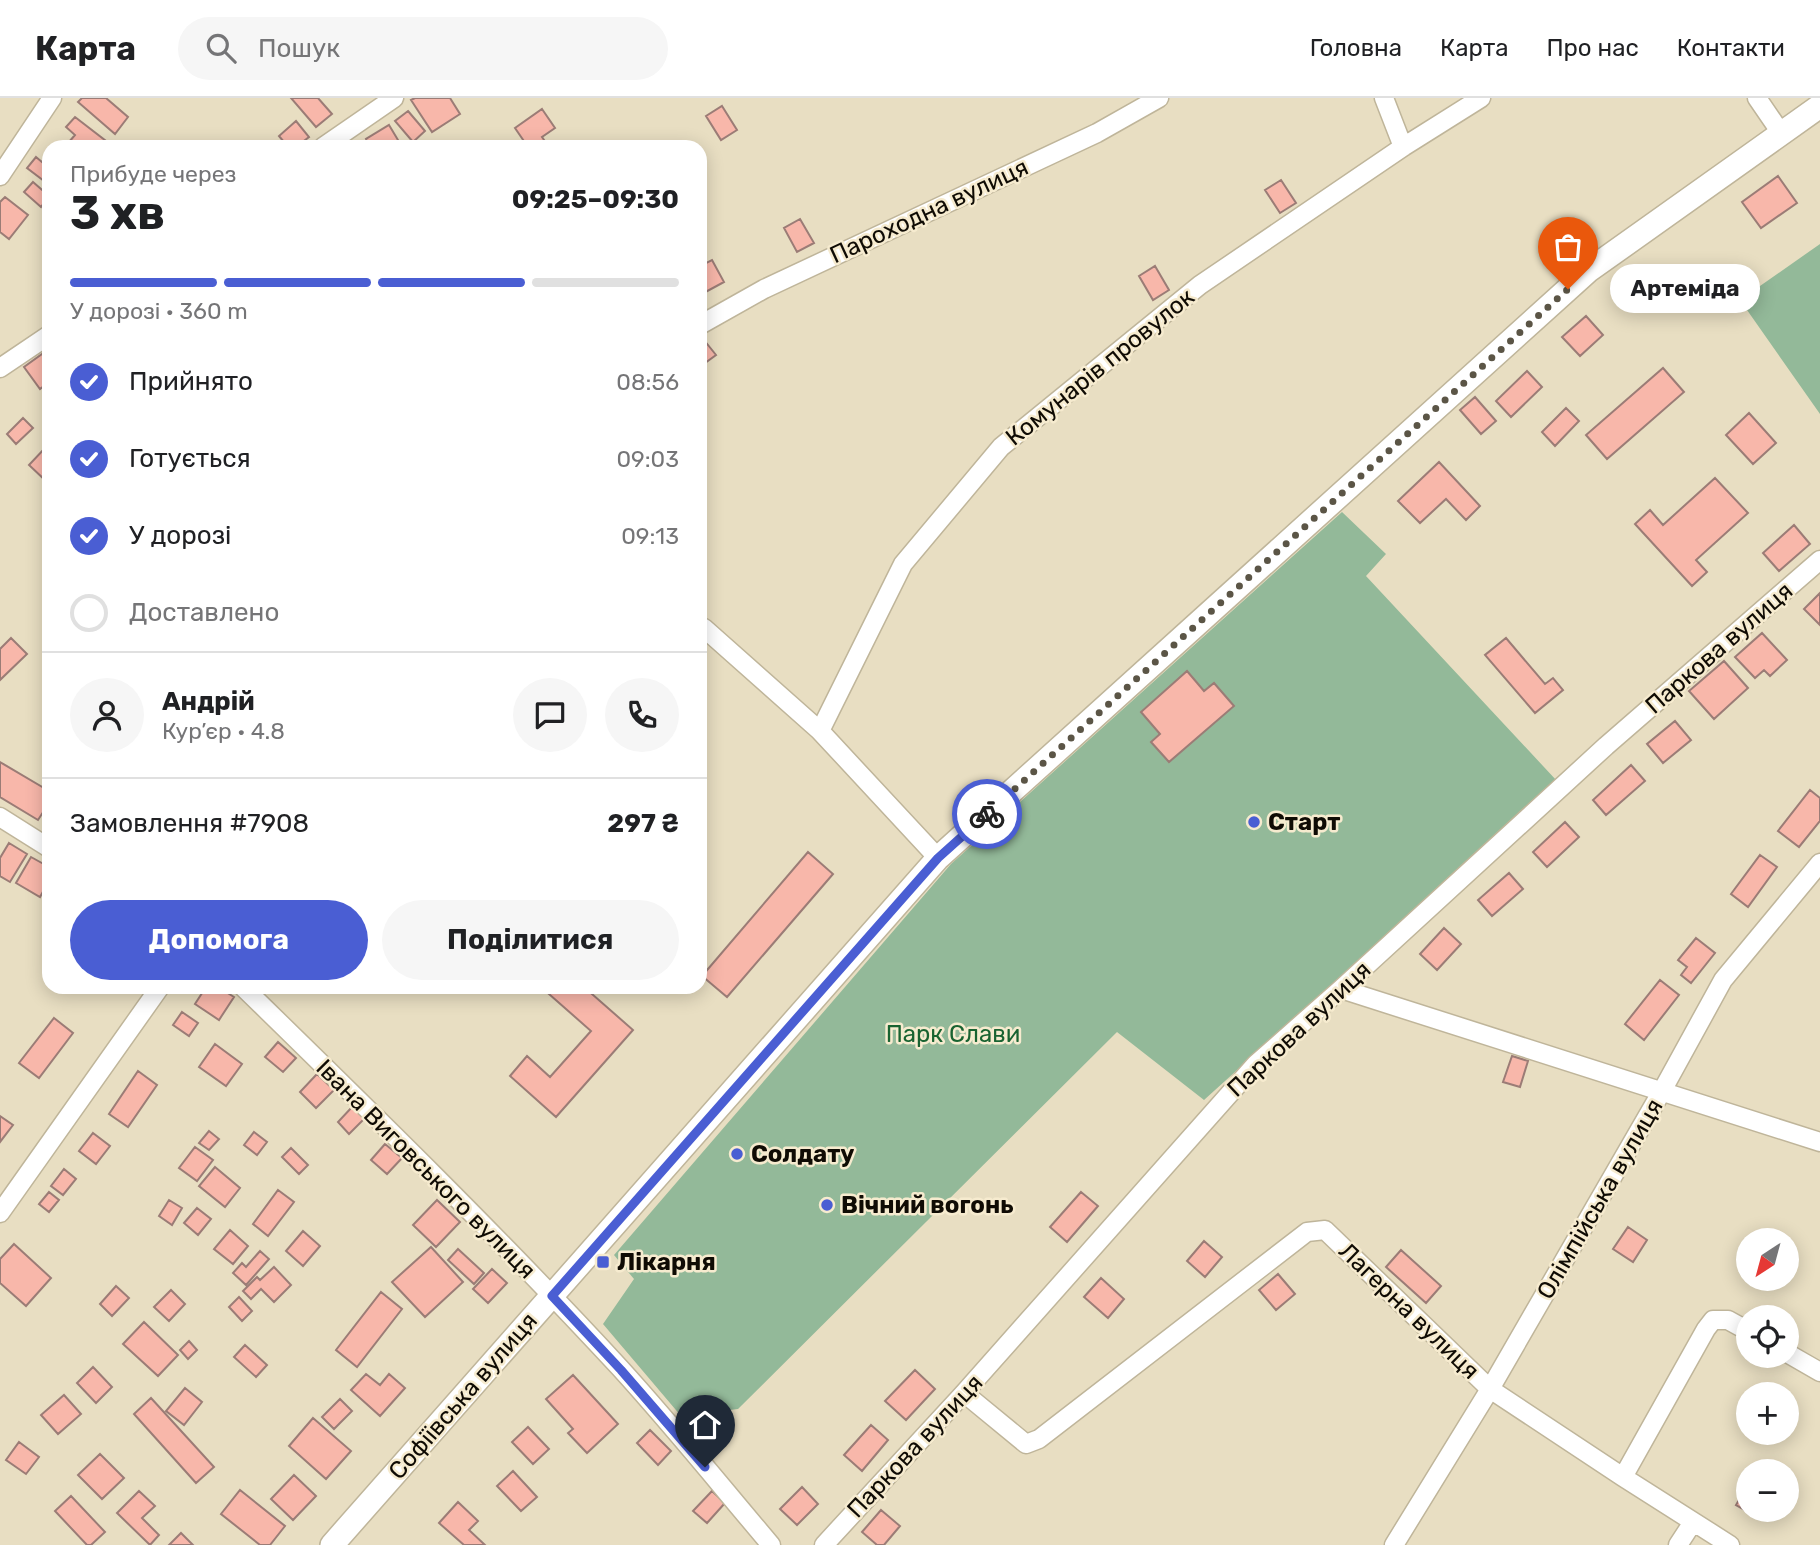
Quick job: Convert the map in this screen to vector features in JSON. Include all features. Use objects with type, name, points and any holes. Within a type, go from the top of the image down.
[{"type":"street","points":[[0,176],[52,98]]},
{"type":"street","points":[[333,140],[394,98]]},
{"type":"street","name":"Пароходна вулиця","points":[[707,321],[764,289],[1097,133],[1159,98]]},
{"type":"street","points":[[1384,98],[1403,147]]},
{"type":"street","name":"Комунарів провулок","points":[[820,731],[904,564],[1001,447],[1200,285],[1480,98]]},
{"type":"street","points":[[1757,98],[1781,134]]},
{"type":"street","name":"Софіївська вулиця","points":[[332,1545],[938,858],[1588,271],[1820,106]]},
{"type":"street","points":[[0,368],[42,340]]},
{"type":"street","name":"Паркова вулиця","points":[[824,1545],[964,1393],[1256,1064],[1606,746],[1820,560]]},
{"type":"street","points":[[707,631],[820,731],[938,858]]},
{"type":"street","points":[[0,817],[42,844]]},
{"type":"street","name":"Олімпійська вулиця","points":[[1394,1545],[1490,1389],[1723,980],[1820,863]]},
{"type":"street","points":[[1341,989],[1820,1142]]},
{"type":"street","points":[[0,1213],[155,994]]},
{"type":"street","name":"Івана Виговського вулиця","points":[[250,994],[552,1296],[621,1370],[771,1545]]},
{"type":"street","name":"Лагерна вулиця","points":[[964,1393],[1026,1444],[1039,1439],[1307,1232],[1325,1230],[1490,1389],[1730,1545]]},
{"type":"street","points":[[1623,1477],[1706,1329],[1713,1320],[1728,1320],[1736,1324]]},
{"type":"street","points":[[1799,1360],[1820,1372]]},
{"type":"street","points":[[1678,1545],[1693,1522]]},
{"type":"green space","points":[[1820,244],[1820,414],[1740,300]]},
{"type":"green space","name":"Парк Слави","points":[[1342,512],[1386,554],[1366,576],[1557,781],[1204,1100],[1117,1032],[738,1409],[681,1416],[603,1324],[634,1279],[614,1255],[951,864]]},
{"type":"building","points":[[82,98],[106,98],[128,117],[115,134],[78,102]]},
{"type":"building","points":[[291,98],[318,98],[332,114],[316,127]]},
{"type":"building","points":[[450,98],[460,114],[432,132],[411,100]]},
{"type":"building","points":[[722,106],[737,130],[721,140],[706,116]]},
{"type":"building","points":[[542,109],[555,128],[542,137],[544,140],[523,140],[515,128]]},
{"type":"building","points":[[408,111],[425,131],[415,140],[411,140],[395,121]]},
{"type":"building","points":[[75,117],[105,140],[71,140],[75,135],[66,127]]},
{"type":"building","points":[[296,121],[309,137],[305,140],[282,140],[279,136]]},
{"type":"building","points":[[389,125],[398,140],[366,140]]},
{"type":"building","points":[[36,157],[42,162],[42,179],[27,168]]},
{"type":"building","points":[[1778,176],[1797,203],[1761,228],[1742,202]]},
{"type":"building","points":[[1281,180],[1296,203],[1280,213],[1265,190]]},
{"type":"building","points":[[33,182],[42,190],[41,207],[24,192]]},
{"type":"building","points":[[5,197],[28,215],[9,239],[0,232],[0,202]]},
{"type":"building","points":[[800,219],[814,243],[797,252],[784,228]]},
{"type":"building","points":[[712,260],[724,282],[707,291],[707,262]]},
{"type":"building","points":[[1155,266],[1169,290],[1153,300],[1139,276]]},
{"type":"building","points":[[1586,316],[1603,335],[1580,356],[1562,337]]},
{"type":"building","points":[[707,344],[716,355],[707,362]]},
{"type":"building","points":[[42,354],[42,387],[40,389],[24,367]]},
{"type":"building","points":[[1663,368],[1684,392],[1607,459],[1586,435]]},
{"type":"building","points":[[1527,371],[1542,387],[1511,417],[1496,401]]},
{"type":"building","points":[[1475,397],[1496,421],[1481,434],[1460,410]]},
{"type":"building","points":[[1566,408],[1579,421],[1555,446],[1542,432]]},
{"type":"building","points":[[1749,413],[1776,443],[1753,464],[1726,435]]},
{"type":"building","points":[[23,418],[33,428],[16,444],[7,434]]},
{"type":"building","points":[[42,451],[42,477],[29,465]]},
{"type":"building","points":[[1439,462],[1480,506],[1466,520],[1446,499],[1420,523],[1398,501]]},
{"type":"building","points":[[1715,478],[1748,513],[1696,560],[1707,572],[1692,586],[1635,524],[1650,510],[1663,525]]},
{"type":"building","points":[[1794,525],[1810,544],[1779,571],[1763,553]]},
{"type":"building","points":[[1820,593],[1820,625],[1804,609]]},
{"type":"building","points":[[1762,633],[1787,660],[1770,676],[1764,670],[1755,678],[1735,657]]},
{"type":"building","points":[[11,638],[27,654],[0,680],[0,649]]},
{"type":"building","points":[[1506,638],[1545,684],[1553,678],[1563,690],[1535,713],[1485,655]]},
{"type":"building","points":[[1724,661],[1748,688],[1714,719],[1689,691]]},
{"type":"building","points":[[1187,671],[1204,691],[1214,683],[1234,706],[1169,762],[1151,742],[1160,734],[1141,712]]},
{"type":"building","points":[[1675,721],[1691,740],[1663,763],[1647,744]]},
{"type":"building","points":[[0,762],[42,787],[42,814],[38,820],[0,797]]},
{"type":"building","points":[[1631,765],[1645,781],[1606,815],[1593,800]]},
{"type":"building","points":[[1810,790],[1820,798],[1820,821],[1799,847],[1778,831]]},
{"type":"building","points":[[1565,822],[1579,837],[1547,867],[1533,852]]},
{"type":"building","points":[[9,843],[27,854],[10,882],[0,876],[0,858]]},
{"type":"building","points":[[808,852],[833,874],[727,997],[707,980],[707,970]]},
{"type":"building","points":[[1760,855],[1777,867],[1748,907],[1731,894]]},
{"type":"building","points":[[31,857],[42,863],[40,897],[16,883]]},
{"type":"building","points":[[1509,873],[1523,889],[1492,916],[1478,900]]},
{"type":"building","points":[[1444,928],[1461,944],[1437,970],[1420,954]]},
{"type":"building","points":[[1696,938],[1715,953],[1691,983],[1681,975],[1687,967],[1678,960]]},
{"type":"building","points":[[1660,980],[1679,995],[1644,1040],[1625,1024]]},
{"type":"building","points":[[201,994],[229,994],[234,997],[219,1020],[195,1004]]},
{"type":"building","points":[[549,994],[592,994],[633,1030],[556,1117],[510,1076],[527,1056],[550,1077],[591,1031]]},
{"type":"building","points":[[182,1012],[198,1023],[189,1036],[173,1025]]},
{"type":"building","points":[[54,1018],[73,1033],[39,1078],[19,1063]]},
{"type":"building","points":[[278,1042],[296,1058],[283,1072],[265,1057]]},
{"type":"building","points":[[215,1044],[242,1064],[226,1086],[199,1067]]},
{"type":"building","points":[[1512,1056],[1528,1061],[1520,1087],[1503,1082]]},
{"type":"building","points":[[138,1071],[157,1085],[128,1127],[109,1114]]},
{"type":"building","points":[[317,1074],[334,1090],[316,1108],[300,1092]]},
{"type":"building","points":[[353,1106],[365,1118],[349,1134],[338,1122]]},
{"type":"building","points":[[0,1116],[13,1125],[0,1142]]},
{"type":"building","points":[[209,1131],[219,1139],[209,1150],[199,1143]]},
{"type":"building","points":[[254,1132],[267,1142],[257,1155],[244,1145]]},
{"type":"building","points":[[93,1133],[110,1146],[96,1164],[79,1151]]},
{"type":"building","points":[[385,1144],[402,1158],[387,1174],[371,1160]]},
{"type":"building","points":[[195,1147],[213,1160],[197,1181],[179,1168]]},
{"type":"building","points":[[291,1148],[308,1165],[299,1174],[282,1157]]},
{"type":"building","points":[[215,1167],[240,1188],[225,1207],[199,1186]]},
{"type":"building","points":[[64,1169],[76,1179],[63,1195],[51,1186]]},
{"type":"building","points":[[278,1190],[294,1202],[268,1236],[253,1224]]},
{"type":"building","points":[[49,1192],[59,1200],[49,1212],[39,1204]]},
{"type":"building","points":[[1081,1192],[1098,1206],[1067,1242],[1050,1227]]},
{"type":"building","points":[[169,1200],[182,1208],[172,1225],[159,1216]]},
{"type":"building","points":[[437,1200],[460,1222],[436,1247],[413,1225]]},
{"type":"building","points":[[197,1208],[211,1219],[198,1235],[184,1223]]},
{"type":"building","points":[[1628,1227],[1647,1240],[1633,1262],[1613,1249]]},
{"type":"building","points":[[230,1230],[248,1246],[233,1264],[214,1249]]},
{"type":"building","points":[[303,1231],[320,1246],[303,1266],[286,1251]]},
{"type":"building","points":[[1204,1241],[1222,1257],[1205,1277],[1187,1261]]},
{"type":"building","points":[[14,1244],[51,1278],[26,1306],[0,1283],[0,1259]]},
{"type":"building","points":[[431,1247],[463,1282],[425,1317],[392,1282]]},
{"type":"building","points":[[458,1249],[484,1273],[474,1284],[448,1260]]},
{"type":"building","points":[[1401,1250],[1441,1286],[1426,1303],[1386,1267]]},
{"type":"building","points":[[260,1251],[269,1259],[246,1285],[233,1273],[242,1263],[246,1267]]},
{"type":"building","points":[[274,1267],[291,1285],[274,1302],[261,1289],[251,1299],[243,1291],[257,1277],[260,1280]]},
{"type":"building","points":[[492,1269],[507,1283],[488,1303],[473,1289]]},
{"type":"building","points":[[1278,1274],[1295,1294],[1276,1310],[1259,1290]]},
{"type":"building","points":[[1101,1278],[1124,1299],[1108,1318],[1084,1297]]},
{"type":"building","points":[[116,1286],[129,1298],[112,1316],[100,1304]]},
{"type":"building","points":[[171,1290],[185,1304],[169,1321],[154,1307]]},
{"type":"building","points":[[381,1292],[402,1309],[357,1367],[336,1350]]},
{"type":"building","points":[[239,1297],[252,1311],[242,1321],[229,1307]]},
{"type":"building","points":[[144,1322],[178,1355],[158,1376],[123,1344]]},
{"type":"building","points":[[189,1341],[197,1350],[188,1359],[180,1350]]},
{"type":"building","points":[[245,1345],[267,1365],[256,1377],[234,1357]]},
{"type":"building","points":[[93,1367],[112,1387],[96,1403],[77,1383]]},
{"type":"building","points":[[915,1370],[935,1389],[906,1420],[885,1401]]},
{"type":"building","points":[[366,1374],[380,1385],[389,1374],[405,1388],[380,1416],[351,1390]]},
{"type":"building","points":[[573,1375],[618,1424],[587,1453],[568,1433],[573,1429],[546,1399]]},
{"type":"building","points":[[185,1388],[202,1402],[184,1425],[166,1411]]},
{"type":"building","points":[[64,1395],[81,1414],[58,1434],[41,1415]]},
{"type":"building","points":[[151,1398],[214,1467],[196,1483],[134,1414]]},
{"type":"building","points":[[340,1399],[352,1411],[334,1429],[322,1417]]},
{"type":"building","points":[[313,1418],[351,1451],[326,1479],[289,1446]]},
{"type":"building","points":[[871,1425],[888,1440],[862,1471],[844,1455]]},
{"type":"building","points":[[528,1427],[549,1449],[533,1464],[512,1442]]},
{"type":"building","points":[[650,1430],[671,1451],[658,1465],[637,1443]]},
{"type":"building","points":[[19,1442],[39,1457],[26,1474],[6,1460]]},
{"type":"building","points":[[100,1454],[124,1478],[102,1499],[78,1475]]},
{"type":"building","points":[[513,1471],[537,1497],[521,1511],[497,1486]]},
{"type":"building","points":[[294,1475],[316,1496],[293,1520],[271,1499]]},
{"type":"building","points":[[802,1487],[818,1504],[797,1525],[780,1509]]},
{"type":"building","points":[[240,1490],[285,1526],[270,1545],[260,1545],[221,1514]]},
{"type":"building","points":[[139,1491],[155,1506],[142,1518],[159,1535],[150,1545],[117,1513]]},
{"type":"building","points":[[712,1491],[725,1503],[707,1523],[693,1511]]},
{"type":"building","points":[[71,1496],[105,1532],[91,1545],[87,1545],[55,1511]]},
{"type":"building","points":[[458,1502],[478,1521],[469,1530],[485,1545],[464,1545],[439,1523]]},
{"type":"building","points":[[881,1510],[900,1526],[884,1545],[877,1545],[862,1532]]},
{"type":"building","points":[[181,1533],[193,1545],[169,1545]]},
{"type":"way so far","points":[[987,814],[1568,289]]},
{"type":"place","name":"Артеміда","points":[[1568,289]]},
{"type":"place","name":"Старт","points":[[1254,822]]},
{"type":"place","name":"Солдату","points":[[737,1154]]},
{"type":"place","name":"Вічний вогонь","points":[[827,1205]]},
{"type":"place","name":"Лікарня","points":[[603,1262]]},
{"type":"route","points":[[705,1467],[552,1296],[938,858],[987,814]]}]
